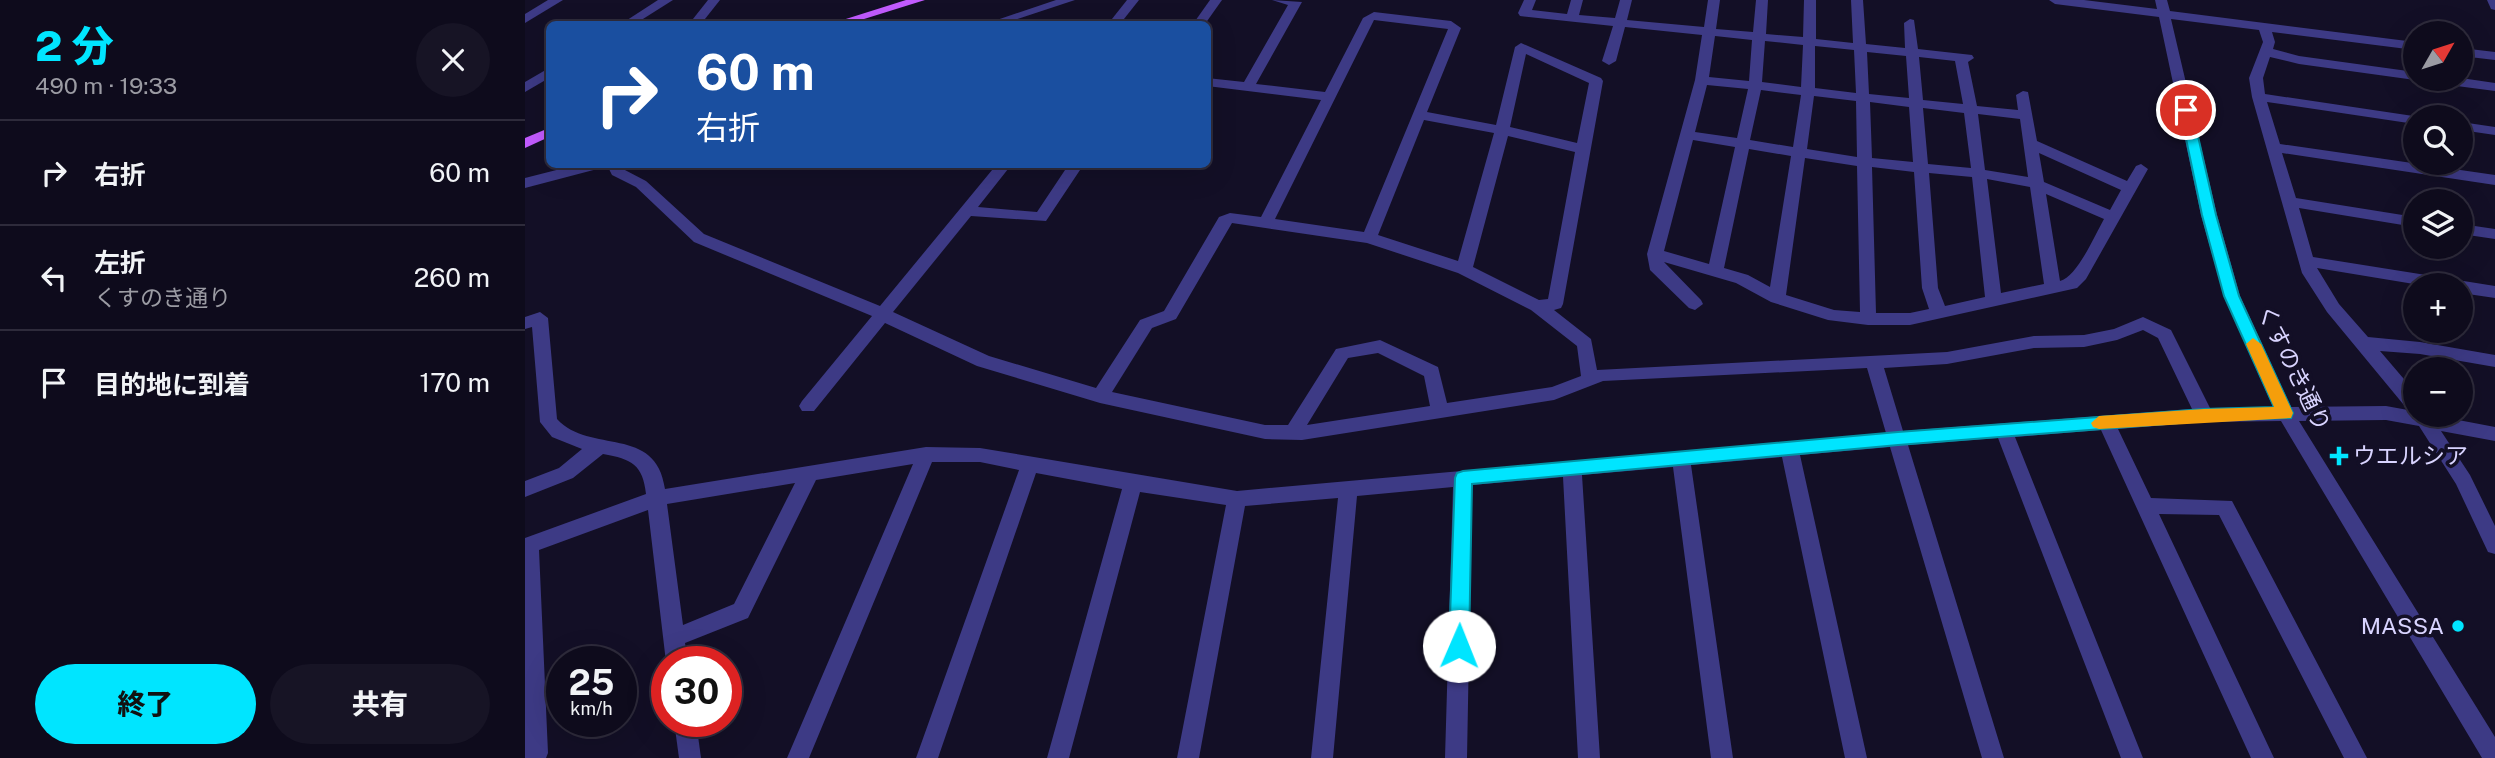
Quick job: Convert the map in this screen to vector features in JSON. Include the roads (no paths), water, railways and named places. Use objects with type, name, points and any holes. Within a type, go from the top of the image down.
[{"type":"main road","points":[[846,21],[919,0]]},
{"type":"main road","points":[[525,144],[546,134]]},
{"type":"street","points":[[525,19],[557,0]]},
{"type":"street","points":[[632,21],[667,0]]},
{"type":"street","points":[[697,21],[714,0]]},
{"type":"street","points":[[1001,21],[1069,0]]},
{"type":"street","points":[[1116,21],[1133,0]]},
{"type":"street","points":[[1201,21],[1216,0]]},
{"type":"street","points":[[1248,87],[1296,2],[1277,0]]},
{"type":"street","points":[[1529,0],[1524,13],[1964,58],[1994,302]]},
{"type":"street","points":[[1572,18],[1577,0]]},
{"type":"street","points":[[1609,61],[1626,0]]},
{"type":"street","points":[[1695,304],[1656,266],[1655,254],[1702,80],[1714,0]]},
{"type":"street","points":[[1715,271],[1755,86],[1762,0]]},
{"type":"street","points":[[1777,298],[1801,153],[1808,92],[1810,0]]},
{"type":"street","points":[[1857,0],[1863,99],[1868,319]]},
{"type":"street","points":[[2055,0],[2162,6],[2264,26],[2403,44]]},
{"type":"street","points":[[2493,0],[2495,6]]},
{"type":"street","name":"くすのき通り","points":[[2162,6],[2209,215],[2232,296],[2285,413],[2495,758]]},
{"type":"street","points":[[1266,222],[1369,18],[1374,16],[1451,25],[1455,28],[1369,238]]},
{"type":"street","points":[[1910,23],[1930,288],[1939,313]]},
{"type":"street","points":[[2264,26],[2269,42],[2268,52],[2256,78],[2259,97],[2305,261],[2322,296],[2389,370],[2403,390]]},
{"type":"street","points":[[1464,269],[1502,130],[1521,47],[1596,81],[1555,304],[1537,306]]},
{"type":"street","points":[[2268,52],[2299,60],[2403,74]]},
{"type":"street","points":[[2473,53],[2495,56]]},
{"type":"street","points":[[525,88],[546,74]]},
{"type":"street","points":[[1702,80],[2025,115]]},
{"type":"street","points":[[1211,82],[1330,97]]},
{"type":"street","points":[[2473,84],[2495,87]]},
{"type":"street","points":[[2022,95],[2053,289]]},
{"type":"street","points":[[2259,97],[2403,118]]},
{"type":"street","points":[[1419,115],[1502,130],[1583,149]]},
{"type":"street","points":[[2473,128],[2495,131]]},
{"type":"street","points":[[1687,135],[1863,162],[1978,173],[2034,183],[2113,217]]},
{"type":"street","points":[[2030,142],[2129,188]]},
{"type":"street","points":[[2273,147],[2495,180]]},
{"type":"street","points":[[525,183],[584,168]]},
{"type":"street","points":[[616,168],[617,172],[641,184],[699,238],[882,314],[983,361],[1100,396],[1265,432],[1293,433],[1554,393],[1602,376],[1947,358],[2034,342],[2084,341],[2117,334],[2143,323],[2165,334],[2204,415]]},
{"type":"street","points":[[808,406],[1002,168]]},
{"type":"street","points":[[967,211],[1041,217],[1074,168]]},
{"type":"street","points":[[1655,254],[1742,279],[1777,298],[1834,316],[1910,320],[2071,284],[2080,275],[2141,169]]},
{"type":"street","points":[[2289,202],[2403,220]]},
{"type":"street","points":[[1100,396],[1146,324],[1170,315],[1224,220],[1230,218],[1369,238],[1464,269],[1537,306],[1585,343],[1590,380]]},
{"type":"street","points":[[2473,231],[2495,234]]},
{"type":"street","points":[[2305,261],[2403,277]]},
{"type":"street","points":[[2473,288],[2495,292]]},
{"type":"street","points":[[525,323],[540,318],[548,420],[560,435],[633,453],[646,462],[653,472],[675,646]]},
{"type":"street","points":[[2365,344],[2420,348],[2495,361]]},
{"type":"street","points":[[1293,433],[1342,352],[1380,346],[1432,372],[1440,411]]},
{"type":"street","points":[[1873,360],[1993,758]]},
{"type":"street","points":[[533,758],[537,753],[527,546],[658,498],[926,454],[980,455],[1237,499],[2106,422],[2204,415],[2403,414]]},
{"type":"street","points":[[2106,422],[2263,758]]},
{"type":"street","points":[[2428,427],[2463,480],[2495,546]]},
{"type":"street","points":[[2469,427],[2495,434]]},
{"type":"street","points":[[2004,431],[2132,758]]},
{"type":"street","points":[[525,489],[566,473],[601,445]]},
{"type":"street","points":[[1790,450],[1856,758]]},
{"type":"street","points":[[798,758],[926,454]]},
{"type":"street","points":[[1681,460],[1721,758]]},
{"type":"street","points":[[927,758],[1030,464]]},
{"type":"street","points":[[1572,469],[1589,758]]},
{"type":"street","points":[[674,638],[741,611],[811,471]]},
{"type":"street","points":[[1456,758],[1463,478]]},
{"type":"street","points":[[1058,758],[1133,483]]},
{"type":"street","points":[[1322,758],[1348,489]]},
{"type":"street","points":[[1188,758],[1237,499]]},
{"type":"street","points":[[2147,506],[2225,507],[2356,758]]},
{"type":"street","points":[[687,737],[689,758]]},
{"type":"place","name":"ウエルシア","points":[[2339,456]]},
{"type":"place","name":"MASSA","points":[[2458,626]]}]
